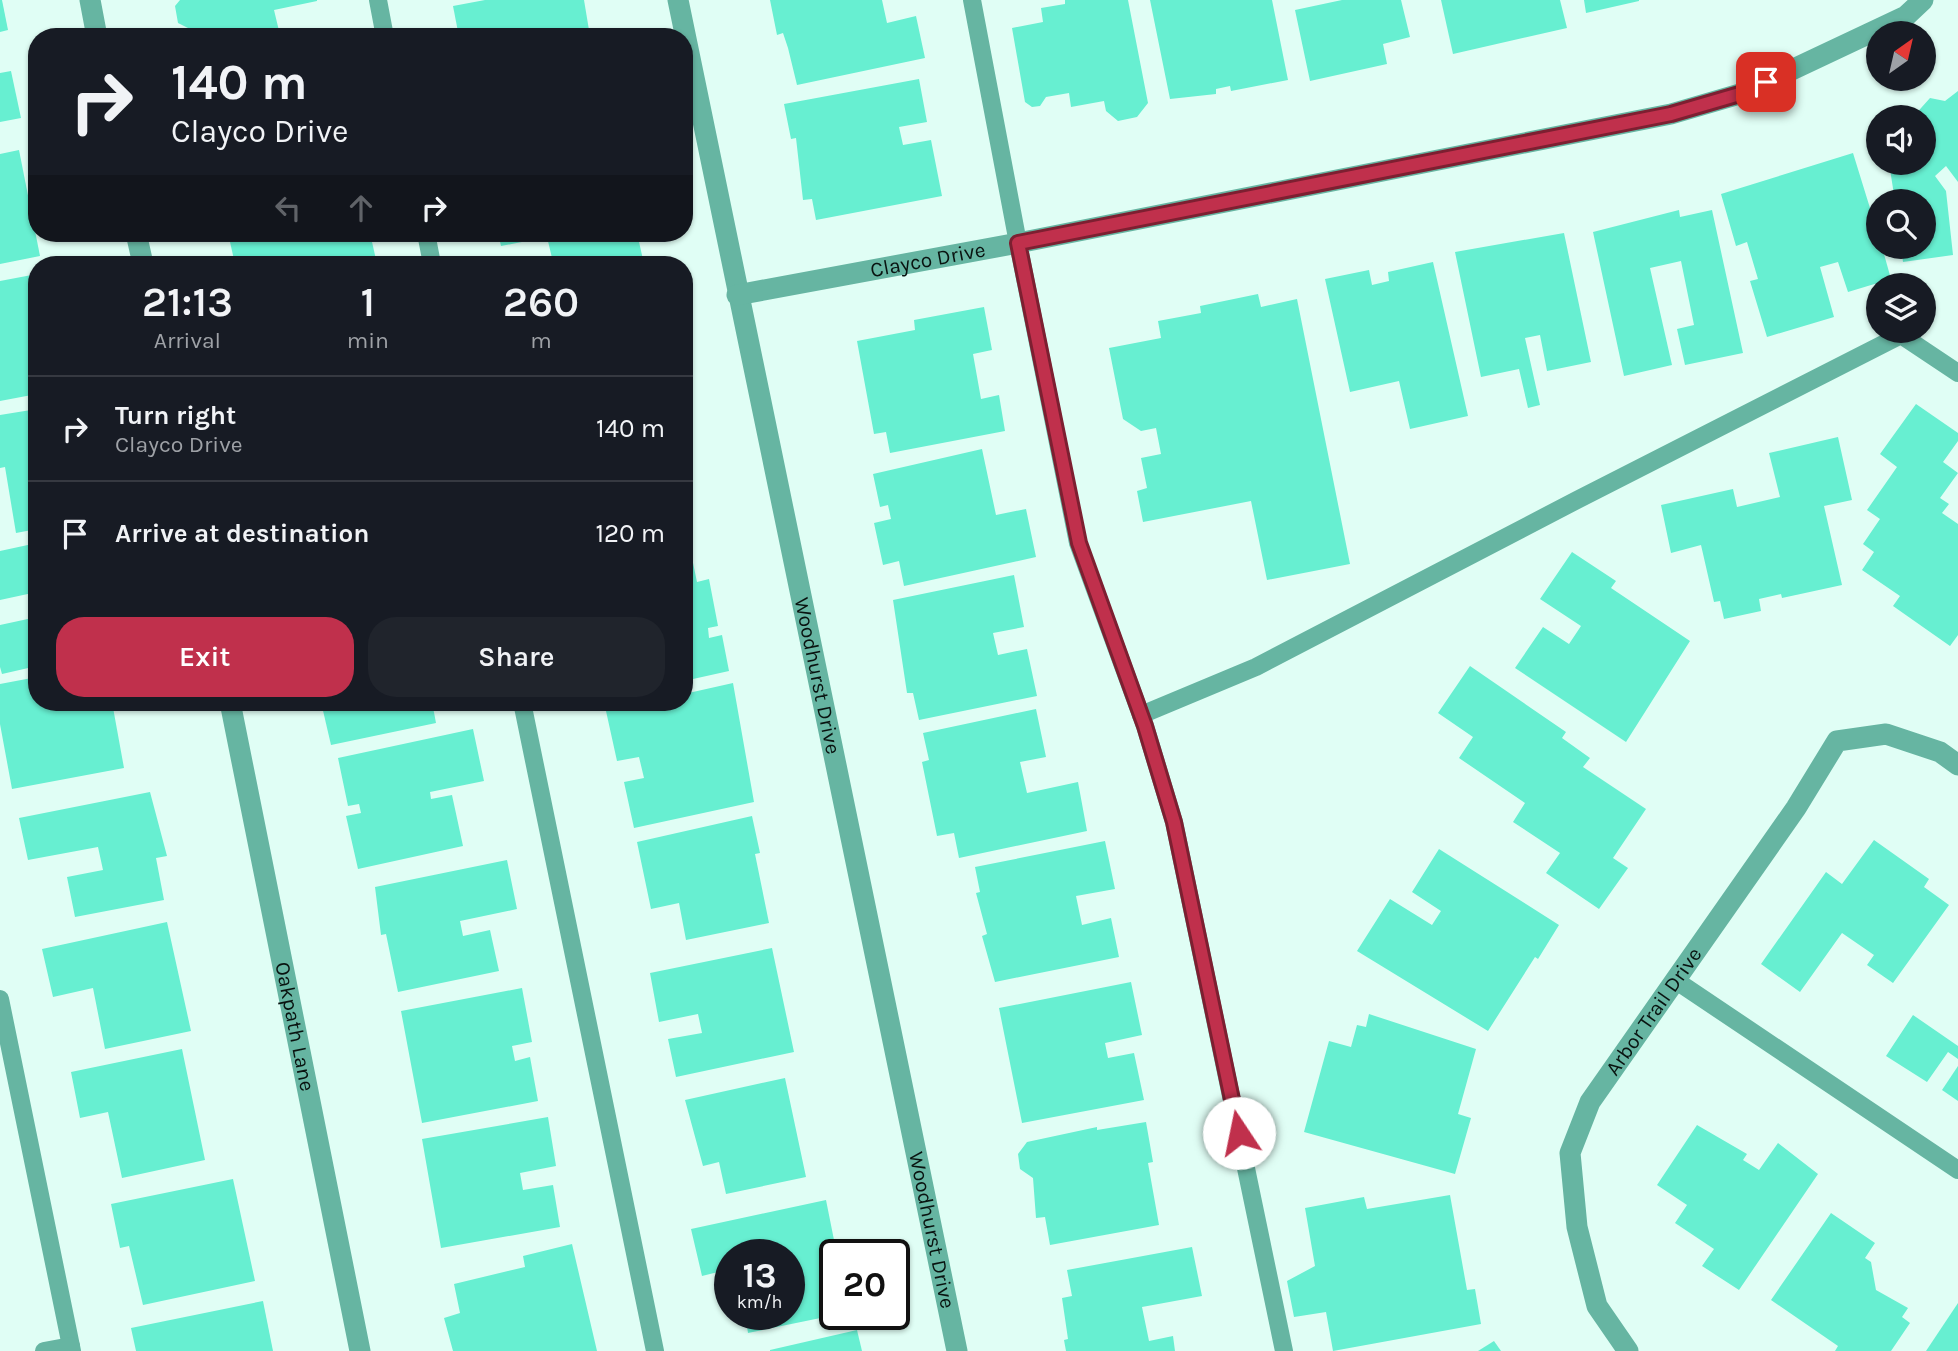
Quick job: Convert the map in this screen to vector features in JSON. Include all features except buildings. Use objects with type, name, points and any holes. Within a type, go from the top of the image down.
[{"type":"street","points":[[90,0],[95,28]]},
{"type":"street","name":"Woodhurst Drive","points":[[678,0],[684,28]]},
{"type":"street","name":"Clayco Drive","points":[[737,295],[1018,243],[1671,114],[1743,93],[1906,16],[1923,0]]},
{"type":"street","name":"Woodhurst Drive","points":[[693,75],[957,1351]]},
{"type":"street","name":"Oakpath Lane","points":[[232,711],[360,1351]]},
{"type":"street","name":"Arbor Trail Drive","points":[[1628,1351],[1597,1306],[1577,1227],[1570,1153],[1590,1102],[1796,808],[1837,741],[1886,734],[1940,752],[1958,765]]},
{"type":"lane","points":[[378,0],[384,28]]},
{"type":"lane","points":[[972,0],[1079,543],[1141,715],[1174,822],[1284,1351]]},
{"type":"lane","points":[[1141,715],[1256,667],[1589,493],[1901,335],[1958,373]]},
{"type":"lane","points":[[524,711],[655,1351]]},
{"type":"lane","points":[[1675,980],[1958,1170]]},
{"type":"lane","points":[[0,999],[72,1348],[44,1351]]},
{"type":"route","points":[[1239,1133],[1174,822],[1145,726],[1079,543],[1018,243],[1671,114],[1743,93],[1766,82]]}]
